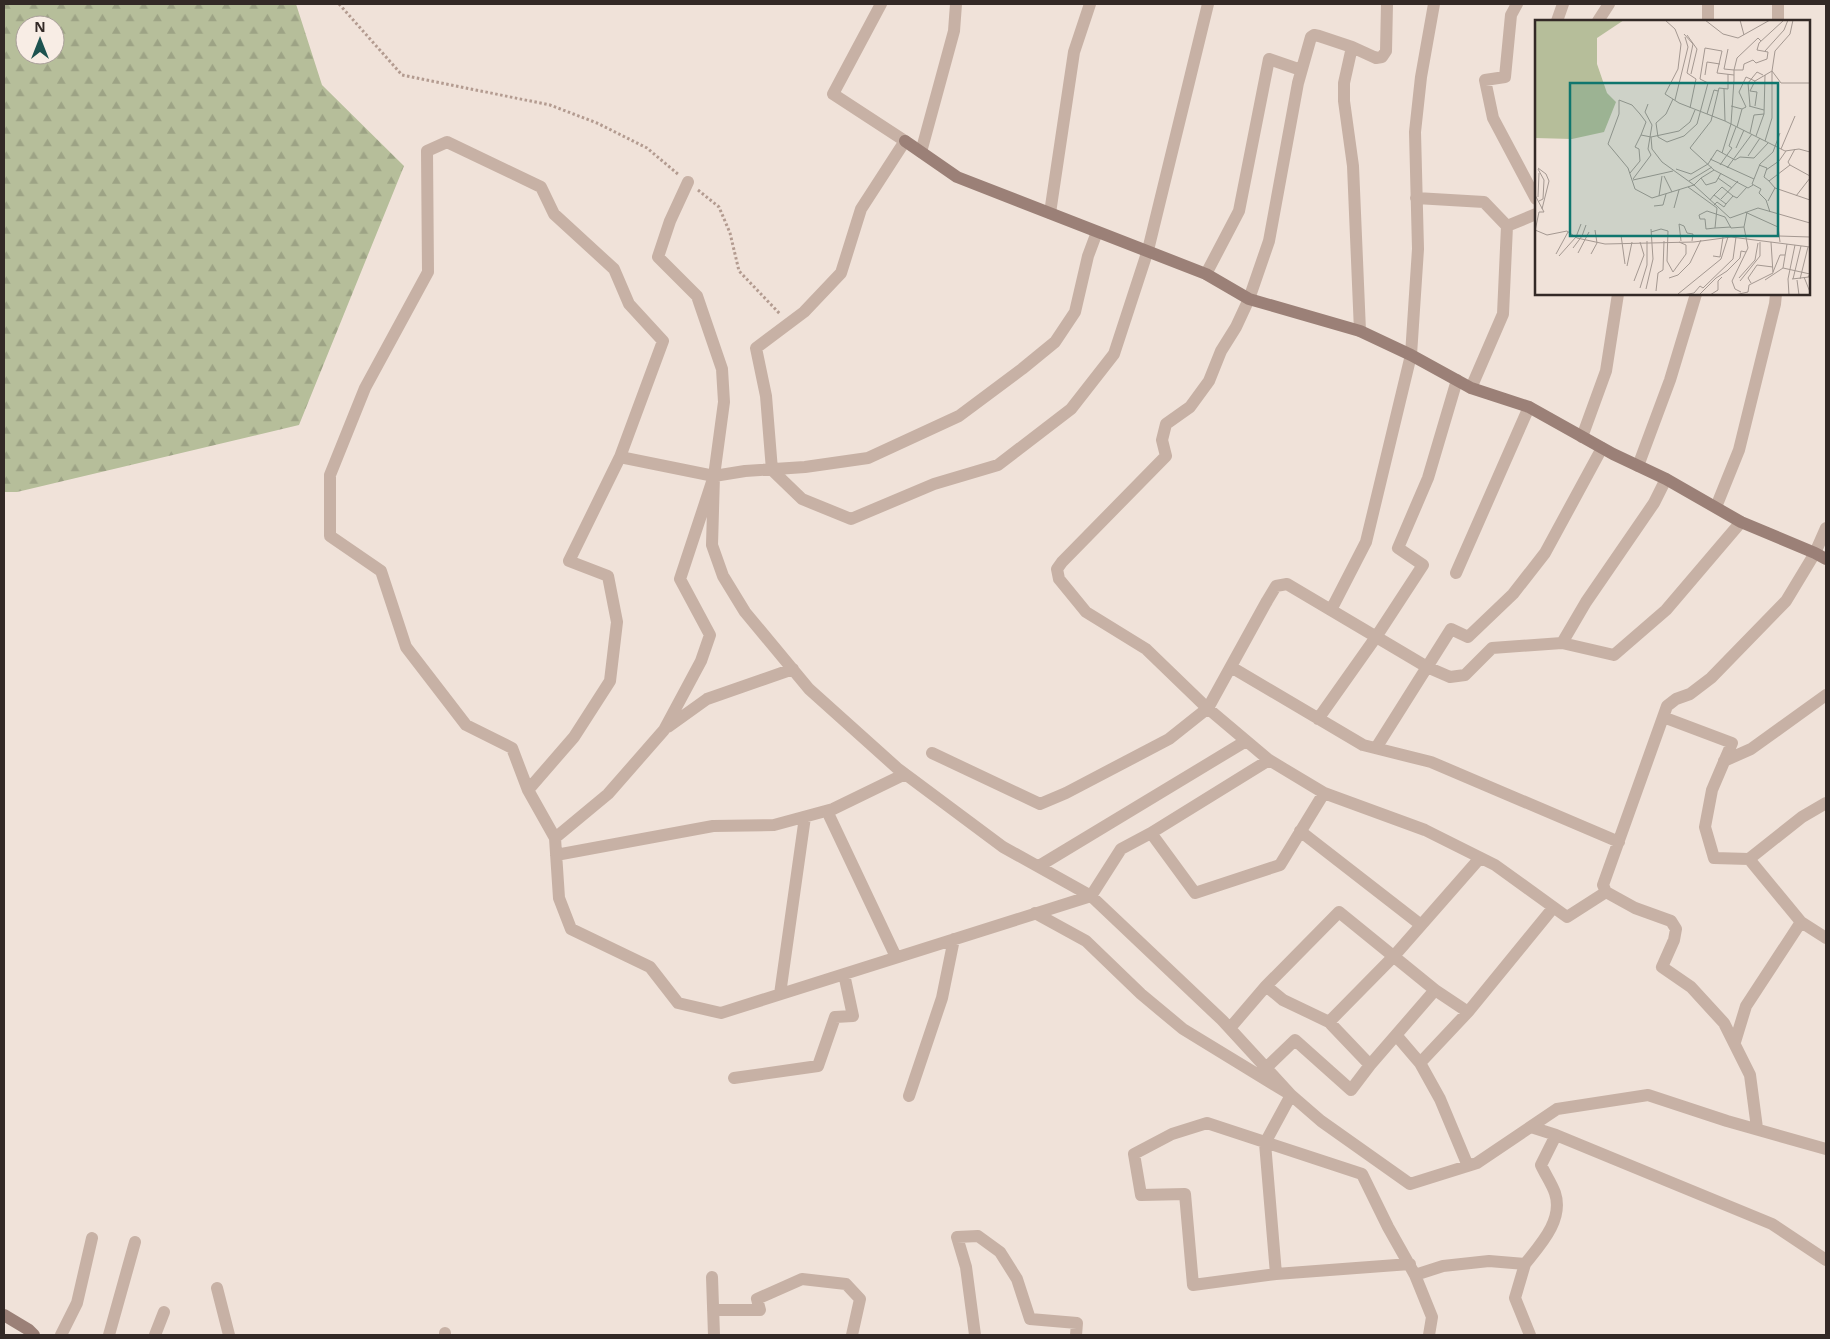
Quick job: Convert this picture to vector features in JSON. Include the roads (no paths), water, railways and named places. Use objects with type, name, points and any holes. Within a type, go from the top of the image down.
[{"type":"street","points":[[881,4],[833,94],[957,177],[1206,274],[1249,299],[1360,331],[1411,354],[1471,388],[1529,407],[1602,448],[1666,479],[1741,522],[1821,556]]},
{"type":"street","points":[[920,152],[954,31],[956,4]]},
{"type":"street","points":[[1050,213],[1074,52],[1090,4]]},
{"type":"street","points":[[904,141],[861,209],[841,273],[804,312],[756,348],[766,396],[772,470],[802,499],[851,519],[934,484],[998,464],[1071,409],[1114,354],[1148,250],[1208,4]]},
{"type":"street","points":[[1387,4],[1386,51],[1382,57],[1376,58],[1352,47],[1314,34],[1311,38],[1301,70],[1283,157],[1269,241],[1249,299],[1236,328],[1221,351],[1209,381],[1190,407],[1166,424],[1162,440],[1166,456],[1062,562],[1057,569],[1059,579],[1086,612],[1146,649],[1208,708],[1269,760],[1324,793],[1425,830],[1495,865],[1567,917],[1606,892]]},
{"type":"street","points":[[1331,610],[1366,542],[1411,354],[1418,249],[1415,132],[1421,77],[1434,4]]},
{"type":"street","points":[[1517,4],[1511,15],[1505,77],[1486,80],[1493,118],[1535,197]]},
{"type":"street","points":[[1557,20],[1563,4]]},
{"type":"street","points":[[1599,20],[1609,4]]},
{"type":"street","points":[[1708,4],[1708,20]]},
{"type":"street","points":[[1778,4],[1778,20]]},
{"type":"street","points":[[1352,47],[1344,83],[1344,92],[1353,166],[1360,331]]},
{"type":"street","points":[[1206,274],[1239,211],[1269,60],[1301,70]]},
{"type":"street","points":[[528,790],[574,736],[610,681],[617,622],[608,576],[569,561],[620,457],[663,341],[629,304],[614,269],[554,214],[541,187],[447,142],[427,151],[428,272],[365,388],[330,475],[330,536],[381,571],[406,647],[466,725],[512,748],[528,790],[555,838],[559,898],[570,929],[650,967],[678,1004],[721,1013],[1091,896],[1121,849],[1151,833],[1269,760]]},
{"type":"street","points":[[688,182],[670,221],[658,257],[696,296],[722,369],[724,402],[714,476],[712,545],[724,576],[745,612],[809,689],[905,774],[1003,846],[1091,896],[1230,1028],[1291,1095],[1321,1121],[1410,1184],[1477,1163],[1558,1109],[1648,1095],[1727,1121],[1826,1148]]},
{"type":"street","points":[[1416,198],[1484,202],[1507,226],[1503,314],[1471,388]]},
{"type":"street","points":[[1507,226],[1535,214]]},
{"type":"street","points":[[620,457],[714,476],[745,471],[805,467],[868,458],[959,416],[1055,342],[1075,312],[1088,256],[1097,232]]},
{"type":"street","points":[[1582,437],[1606,371],[1618,295]]},
{"type":"street","points":[[1638,466],[1670,380],[1696,295]]},
{"type":"street","points":[[1716,507],[1739,450],[1776,295]]},
{"type":"street","points":[[1318,718],[1376,637],[1423,565],[1398,548],[1428,478],[1457,380]]},
{"type":"street","points":[[1456,573],[1529,407]]},
{"type":"street","points":[[1376,748],[1451,629],[1468,637],[1513,594],[1544,553],[1602,448]]},
{"type":"street","points":[[664,730],[701,661],[710,635],[680,579],[714,476]]},
{"type":"street","points":[[1562,644],[1586,602],[1654,503],[1666,479]]},
{"type":"street","points":[[932,753],[1040,804],[1066,793],[1169,740],[1208,708],[1276,586],[1287,584],[1427,667],[1450,677],[1465,675],[1492,648],[1562,644],[1614,655],[1666,610],[1741,522]]},
{"type":"street","points":[[1757,1128],[1750,1074],[1724,1023],[1691,986],[1662,967],[1674,940],[1676,929],[1671,921],[1635,908],[1606,892],[1603,885],[1667,706],[1676,699],[1690,694],[1711,678],[1786,601],[1821,556],[1826,528]]},
{"type":"street","points":[[1231,666],[1363,745],[1431,762],[1619,842]]},
{"type":"street","points":[[555,838],[608,794],[664,730],[706,699],[793,669]]},
{"type":"street","points":[[1724,761],[1751,749],[1826,695]]},
{"type":"street","points":[[1663,717],[1732,743],[1712,790],[1705,827],[1714,858],[1749,859],[1802,817],[1826,803]]},
{"type":"street","points":[[1039,866],[1246,740]]},
{"type":"street","points":[[556,855],[713,826],[774,825],[827,811],[905,774]]},
{"type":"street","points":[[1151,833],[1195,893],[1280,865],[1324,793]]},
{"type":"street","points":[[827,811],[896,957]]},
{"type":"street","points":[[780,994],[805,817]]},
{"type":"street","points":[[1300,831],[1421,925]]},
{"type":"street","points":[[1328,1022],[1394,956],[1480,858]]},
{"type":"street","points":[[1749,859],[1801,922],[1826,938]]},
{"type":"street","points":[[1420,1063],[1468,1012],[1554,908]]},
{"type":"street","points":[[1230,1028],[1266,986],[1340,912],[1435,990],[1468,1012]]},
{"type":"street","points":[[1035,913],[1086,942],[1141,994],[1183,1029],[1291,1095]]},
{"type":"street","points":[[1735,1042],[1746,1006],[1801,922]]},
{"type":"street","points":[[909,1096],[942,998],[954,939]]},
{"type":"street","points":[[734,1078],[818,1066],[835,1017],[853,1016],[844,974]]},
{"type":"street","points":[[1266,986],[1283,1000],[1328,1022],[1370,1065]]},
{"type":"street","points":[[1266,1068],[1295,1040],[1351,1090],[1370,1065],[1435,990]]},
{"type":"street","points":[[1396,1035],[1420,1063],[1440,1099],[1468,1166]]},
{"type":"street","points":[[1276,1274],[1265,1143],[1291,1095]]},
{"type":"street","points":[[1429,1335],[1432,1317],[1412,1269],[1388,1227],[1362,1174],[1207,1123],[1172,1134],[1134,1154],[1141,1195],[1185,1194],[1192,1285],[1276,1274],[1412,1269],[1489,1261],[1525,1264]]},
{"type":"street","points":[[1530,1127],[1556,1135],[1772,1224],[1826,1260]]},
{"type":"street","points":[[1530,1335],[1515,1298],[1525,1264],[1544,1241],[1556,1218],[1556,1194],[1541,1166],[1556,1135]]},
{"type":"street","points":[[975,1335],[966,1267],[957,1237],[978,1236],[1000,1252],[1017,1279],[1030,1320],[1077,1324],[1076,1335]]},
{"type":"street","points":[[60,1335],[77,1303],[92,1238]]},
{"type":"street","points":[[109,1335],[135,1242]]},
{"type":"street","points":[[712,1277],[714,1335]]},
{"type":"street","points":[[713,1310],[760,1310],[757,1298],[802,1279],[846,1284],[860,1299],[852,1335]]},
{"type":"street","points":[[217,1288],[229,1335]]},
{"type":"street","points":[[155,1335],[164,1312]]},
{"type":"street","points":[[4,1315],[34,1335]]}]
